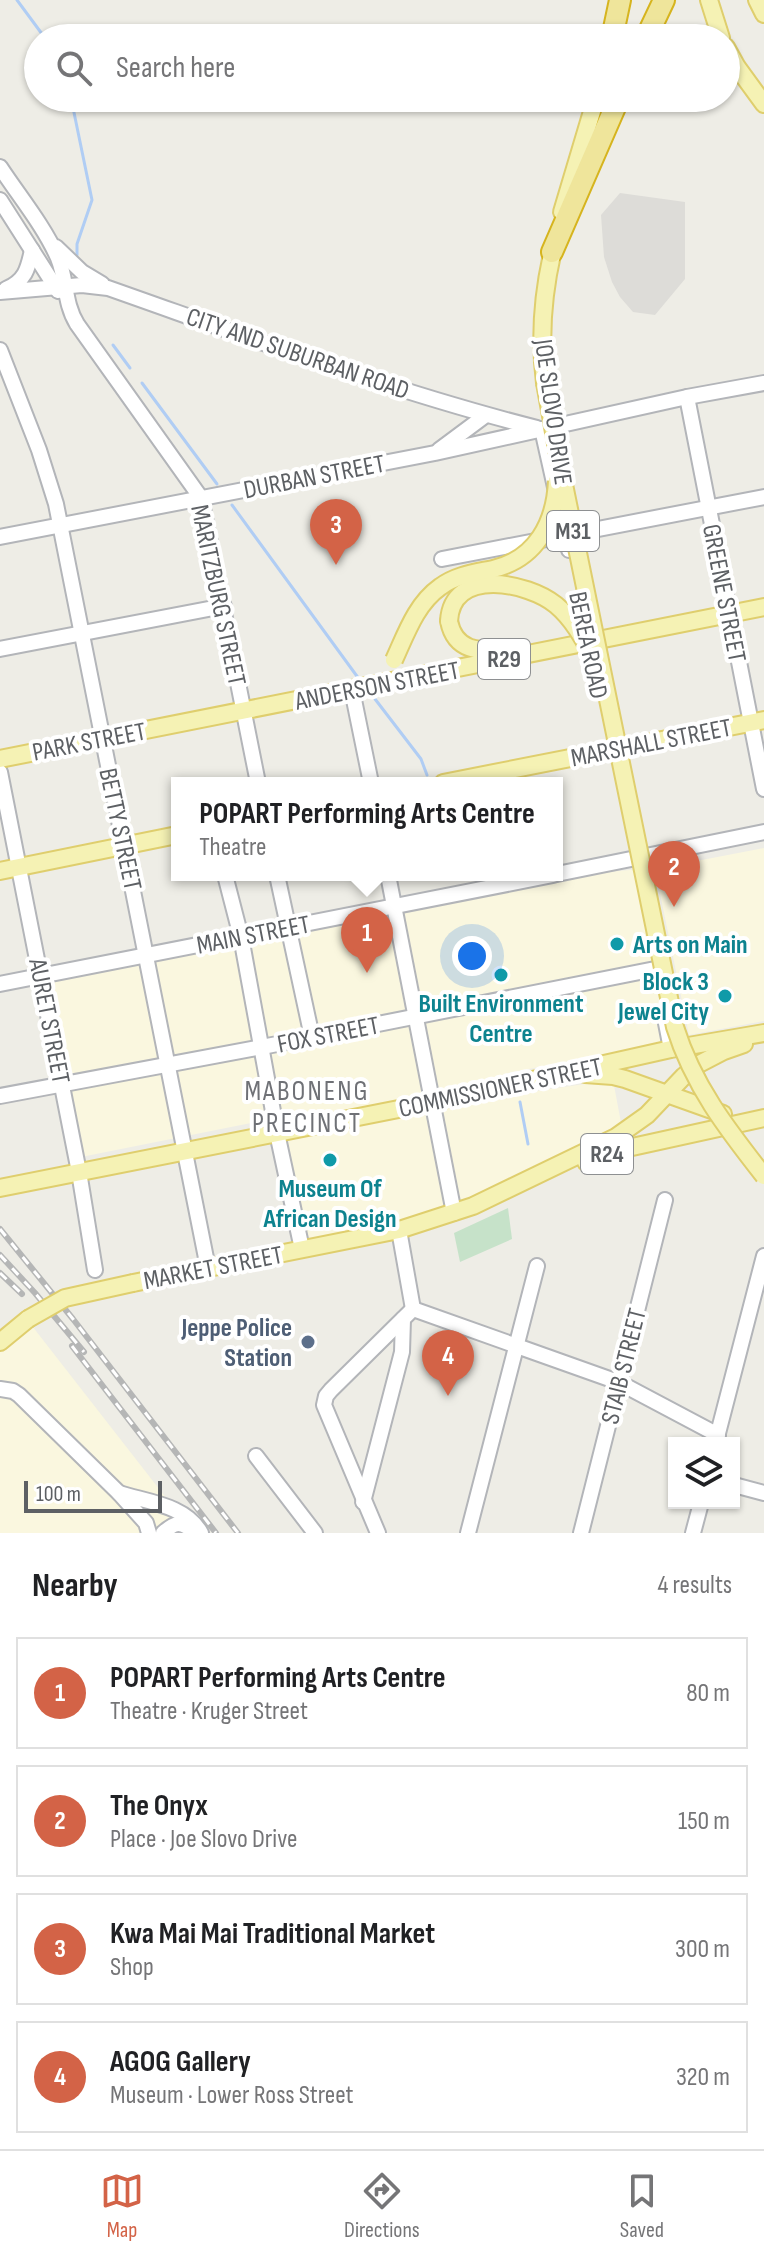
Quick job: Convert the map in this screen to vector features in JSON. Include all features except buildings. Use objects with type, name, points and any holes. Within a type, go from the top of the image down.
[{"type":"highway","points":[[617,24],[623,0]]},
{"type":"highway","points":[[653,24],[664,0]]},
{"type":"highway","points":[[552,252],[613,112]]},
{"type":"main road","points":[[709,0],[717,24]]},
{"type":"main road","points":[[757,0],[764,14]]},
{"type":"main road","points":[[740,71],[764,104]]},
{"type":"main road","name":"JOE SLOVO DRIVE","points":[[592,112],[552,252],[542,313],[545,383],[667,996],[682,1049],[706,1097],[764,1176]]},
{"type":"main road","points":[[356,689],[381,676],[394,660],[414,617],[432,593],[453,579],[521,558],[538,541],[555,507],[559,460]]},
{"type":"main road","points":[[544,651],[466,648],[454,637],[449,621],[452,606],[473,588],[500,584],[531,590],[556,605],[576,627],[604,677]]},
{"type":"main road","name":"ANDERSON STREET","points":[[178,724],[764,607]]},
{"type":"main road","name":"MARSHALL STREET","points":[[473,777],[757,721]]},
{"type":"main road","name":"PARK STREET","points":[[0,759],[178,724]]},
{"type":"main road","points":[[0,871],[171,836]]},
{"type":"main road","name":"COMMISSIONER STREET","points":[[0,1188],[434,1102],[671,1049],[764,1035]]},
{"type":"main road","name":"R24","points":[[473,1206],[616,1137],[631,1128],[684,1076],[709,1058],[764,1035]]},
{"type":"main road","points":[[559,1074],[613,1076],[747,1122]]},
{"type":"main road","name":"R24","points":[[473,1206],[491,1204],[611,1153],[764,1118]]},
{"type":"main road","name":"MARKET STREET","points":[[0,1342],[28,1319],[65,1298],[399,1230],[473,1206]]},
{"type":"street","name":"MARITZBURG STREET","points":[[0,167],[58,259],[60,286]]},
{"type":"street","name":"MARITZBURG STREET","points":[[0,200],[60,286],[77,324],[201,498],[257,777]]},
{"type":"street","points":[[45,235],[82,272],[108,288]]},
{"type":"street","points":[[1,292],[20,282],[32,250]]},
{"type":"street","name":"CITY AND SUBURBAN ROAD","points":[[1,292],[60,286],[108,288],[291,352],[486,415],[542,429]]},
{"type":"street","name":"BETTY STREET","points":[[0,350],[52,487],[208,1268]]},
{"type":"street","name":"DURBAN STREET","points":[[0,537],[435,453],[764,383]]},
{"type":"street","name":"GREENE STREET","points":[[687,397],[729,614],[757,721],[764,789]]},
{"type":"street","name":"DURBAN STREET","points":[[435,453],[486,415]]},
{"type":"street","name":"BEREA ROAD","points":[[542,429],[635,859],[671,1049]]},
{"type":"street","points":[[442,559],[764,497]]},
{"type":"street","points":[[0,649],[224,606]]},
{"type":"street","points":[[356,689],[370,777]]},
{"type":"street","name":"AURET STREET","points":[[0,772],[79,1172],[95,1270]]},
{"type":"street","name":"MAIN STREET","points":[[563,873],[764,832]]},
{"type":"street","points":[[227,881],[241,937],[302,1249]]},
{"type":"street","points":[[278,881],[312,1037]]},
{"type":"street","points":[[389,881],[454,1213]]},
{"type":"street","name":"MAIN STREET","points":[[0,984],[524,881]]},
{"type":"street","name":"FOX STREET","points":[[0,1096],[655,969]]},
{"type":"street","name":"STAIB STREET","points":[[581,1533],[665,1200]]},
{"type":"street","points":[[363,1502],[402,1352],[408,1314],[399,1230]]},
{"type":"street","points":[[718,1437],[764,1256]]},
{"type":"street","points":[[468,1533],[537,1266]]},
{"type":"street","points":[[408,1314],[618,1382],[714,1437]]},
{"type":"street","points":[[378,1533],[324,1405],[331,1390],[408,1314]]},
{"type":"street","points":[[0,1389],[19,1395],[119,1493],[146,1523],[149,1533]]},
{"type":"street","points":[[256,1456],[315,1533]]},
{"type":"street","points":[[740,1487],[764,1493]]},
{"type":"street","points":[[119,1493],[184,1514],[195,1523],[198,1533]]},
{"type":"street","points":[[693,1533],[699,1509]]},
{"type":"street","points":[[163,1533],[179,1523],[198,1533]]},
{"type":"shaded area","points":[[620,193],[685,202],[685,279],[655,315],[633,312],[612,282],[604,257],[601,215]]},
{"type":"shaded area","points":[[764,848],[764,1021],[689,1035],[655,869]]},
{"type":"shaded area","name":"MABONENG PRECINCT","points":[[652,871],[686,1039],[503,1074],[522,1093],[613,1080],[622,1128],[458,1202],[438,1087],[427,1089],[446,1210],[307,1242],[281,1117],[81,1157],[37,983],[232,944],[236,951],[246,949],[246,942],[282,935],[285,945],[296,943],[295,932],[385,914],[390,920],[400,909],[482,897],[607,872]]},
{"type":"shaded area","points":[[29,1322],[188,1526],[181,1533],[0,1533],[0,1350]]},
{"type":"green space","points":[[508,1208],[512,1239],[460,1262],[454,1233]]},
{"type":"waterway","points":[[17,0],[35,24]]},
{"type":"waterway","points":[[74,112],[92,200],[77,244],[77,255]]},
{"type":"waterway","points":[[113,345],[130,368]]},
{"type":"waterway","points":[[142,383],[217,484]]},
{"type":"waterway","points":[[232,505],[359,679]]},
{"type":"waterway","points":[[375,699],[421,759],[427,775]]},
{"type":"waterway","points":[[520,1102],[528,1144]]},
{"type":"railway","points":[[0,1229],[238,1533]]},
{"type":"railway","points":[[0,1255],[84,1352]]},
{"type":"railway","points":[[0,1273],[22,1294]]},
{"type":"railway","points":[[72,1346],[216,1533]]},
{"type":"place","name":"Kwa Mai Mai Traditional Market","points":[[336,565]]},
{"type":"place","name":"The Onyx","points":[[674,907]]},
{"type":"place","name":"Arts on Main","points":[[617,944]]},
{"type":"place","name":"POPART Performing Arts Centre","points":[[367,973]]},
{"type":"place","name":"Built Environment Centre","points":[[501,975]]},
{"type":"place","name":"Block 3 Jewel City","points":[[725,996]]},
{"type":"place","name":"Museum Of African Design","points":[[330,1160]]},
{"type":"place","name":"Jeppe Police Station","points":[[308,1342]]},
{"type":"place","name":"AGOG Gallery","points":[[448,1396]]},
{"type":"district","name":"MABONENG PRECINCT","points":[[307,1106]]}]
